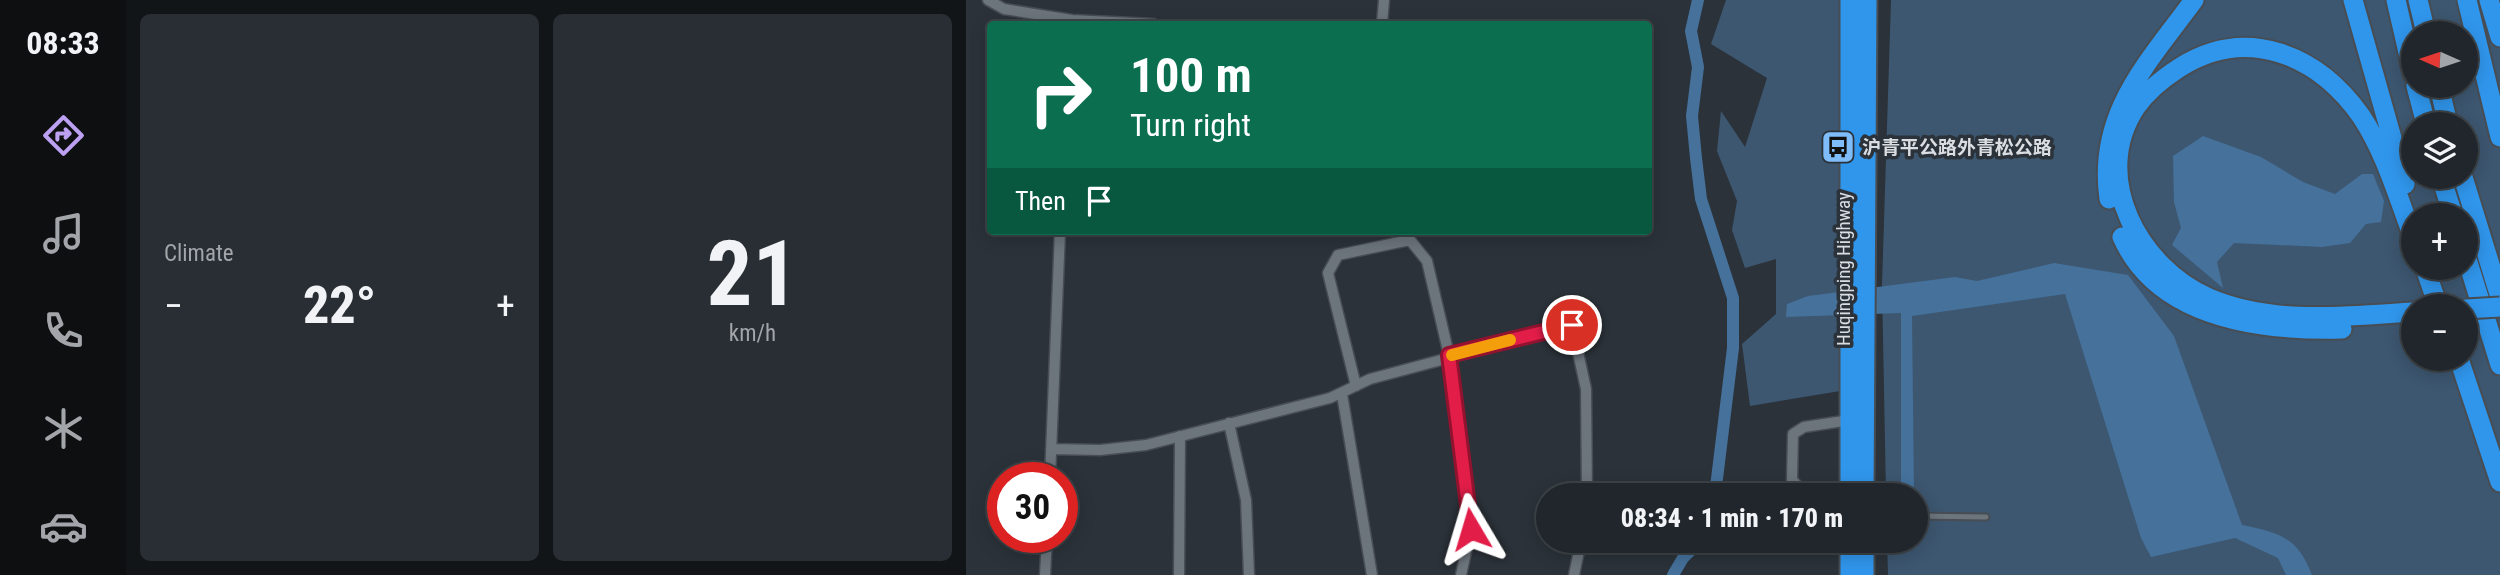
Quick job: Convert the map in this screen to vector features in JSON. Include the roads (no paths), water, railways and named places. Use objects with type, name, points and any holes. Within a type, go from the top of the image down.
[{"type":"highway","name":"Huqingping Highway","points":[[1850,0],[1864,483]]},
{"type":"highway","name":"Huqingping Highway","points":[[1858,285],[1867,0]]},
{"type":"highway","points":[[2194,0],[2121,102],[2109,135],[2105,173],[2110,208],[2125,242],[2146,272],[2174,294],[2207,305],[2286,315],[2401,312]]},
{"type":"highway","points":[[2353,0],[2411,203]]},
{"type":"highway","points":[[2396,0],[2401,22]]},
{"type":"highway","points":[[2418,0],[2423,21]]},
{"type":"highway","points":[[2467,0],[2500,137]]},
{"type":"highway","points":[[2489,0],[2500,37]]},
{"type":"highway","points":[[2401,207],[2372,135],[2360,116],[2327,78],[2305,63],[2280,52],[2226,48],[2201,54],[2157,82],[2135,108],[2122,139],[2119,174],[2122,204],[2136,236],[2157,263],[2207,305],[2231,320],[2285,329],[2401,325]]},
{"type":"highway","points":[[2467,189],[2500,297]]},
{"type":"highway","points":[[2473,280],[2500,365]]},
{"type":"highway","points":[[2478,308],[2500,307]]},
{"type":"highway","points":[[2478,321],[2500,320]]},
{"type":"highway","name":"Huqingping Highway","points":[[1850,483],[1850,420],[1858,324]]},
{"type":"highway","points":[[2462,371],[2500,482]]},
{"type":"highway","points":[[1850,553],[1850,575]]},
{"type":"highway","points":[[1864,553],[1864,575]]},
{"type":"street","points":[[988,0],[1004,9],[1067,21]]},
{"type":"street","points":[[1382,21],[1384,0]]},
{"type":"street","points":[[1051,462],[1060,235]]},
{"type":"street","points":[[1356,386],[1328,273],[1338,255],[1410,240],[1427,261],[1449,355],[1471,529],[1461,575]]},
{"type":"street","points":[[1051,449],[1123,449],[1180,436],[1342,394],[1356,386],[1449,355],[1572,325],[1587,389],[1587,483]]},
{"type":"street","points":[[1342,394],[1372,575]]},
{"type":"street","points":[[1795,483],[1792,480],[1793,434],[1798,429],[1850,420]]},
{"type":"street","points":[[1229,423],[1247,500],[1248,575]]},
{"type":"street","points":[[1179,575],[1180,436]]},
{"type":"street","points":[[1045,575],[1046,553]]},
{"type":"street","points":[[1574,575],[1579,553]]},
{"type":"lane","points":[[1928,516],[1986,517]]},
{"type":"waterway","points":[[1698,0],[1691,31],[1698,67],[1692,116],[1696,158],[1701,199],[1733,298],[1733,348],[1716,483]]},
{"type":"waterway","points":[[1673,575],[1688,553]]},
{"type":"place","name":"沪青平公路外青松公路","points":[[1838,147]]}]
